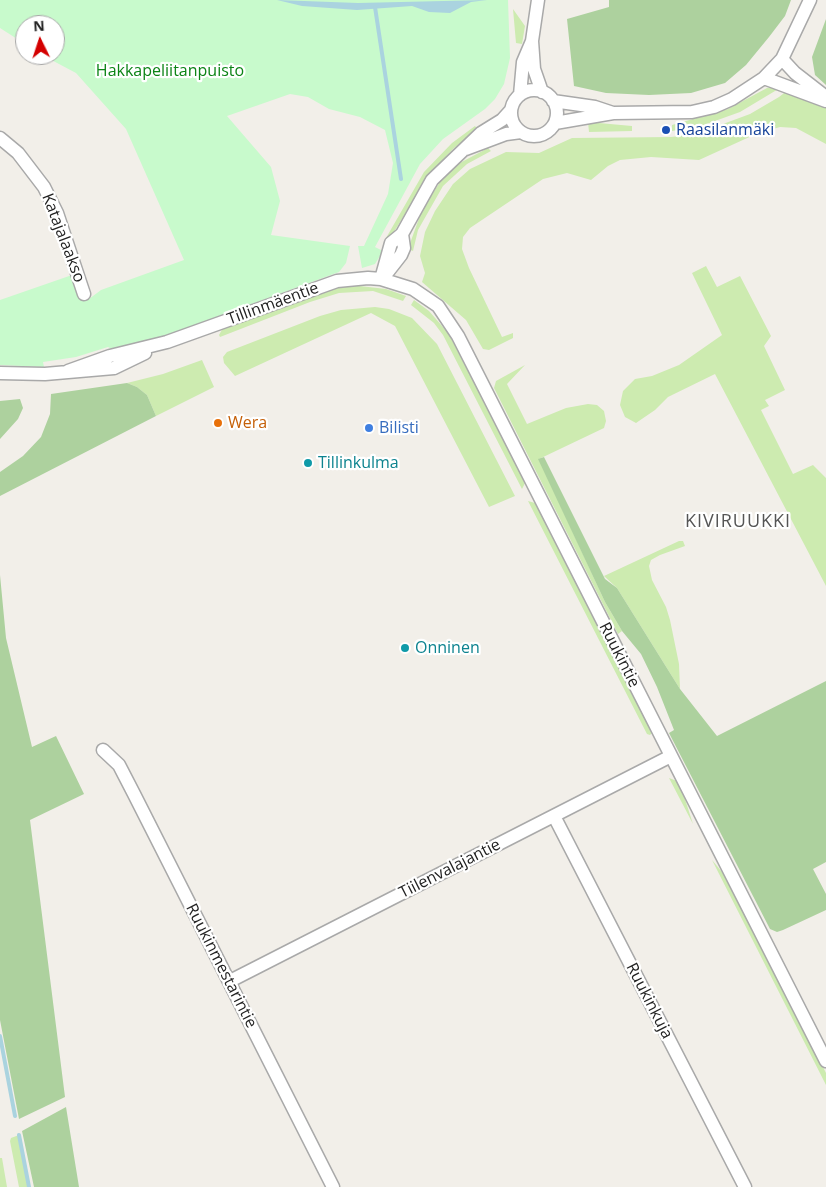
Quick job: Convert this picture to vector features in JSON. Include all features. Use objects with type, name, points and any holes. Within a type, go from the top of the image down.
[{"type":"street","points":[[538,0],[532,41],[534,69],[542,92]]},
{"type":"street","points":[[555,123],[613,113],[692,112],[714,107],[738,96],[764,78],[782,59],[810,0]]},
{"type":"street","points":[[382,280],[402,255],[404,248],[402,234],[432,180],[481,133],[502,120],[511,110],[520,95],[523,62],[532,41]]},
{"type":"street","points":[[782,59],[795,73],[826,99]]},
{"type":"street","points":[[764,78],[826,99]]},
{"type":"street","points":[[466,148],[488,142],[506,134],[520,132],[537,136],[548,132],[555,123],[557,112],[553,101],[542,92],[530,90],[520,95]]},
{"type":"street","points":[[553,101],[595,107],[613,113]]},
{"type":"street","points":[[511,110],[512,123],[520,132]]},
{"type":"street","name":"Katajalaakso","points":[[0,138],[31,168],[52,202],[84,294]]},
{"type":"street","name":"Tillinmäentie","points":[[0,373],[37,374],[68,371],[110,356],[168,342],[337,281],[368,278],[382,280]]},
{"type":"street","name":"Ruukintie","points":[[382,280],[413,289],[428,298],[447,317],[826,1061]]},
{"type":"street","name":"Ruukinmestarintie","points":[[103,750],[122,772],[230,981],[333,1187]]},
{"type":"street","name":"Tiilenvalajantie","points":[[230,981],[670,756]]},
{"type":"street","name":"Ruukinkuja","points":[[554,816],[745,1187]]},
{"type":"green space","name":"Hakkapeliitanpuisto","points":[[0,0],[508,0],[510,58],[504,84],[495,99],[485,109],[443,139],[420,164],[375,247],[383,251],[375,264],[362,268],[358,246],[364,246],[388,194],[393,163],[385,130],[360,117],[329,109],[308,97],[290,94],[227,116],[271,167],[280,201],[271,235],[350,246],[346,263],[339,272],[143,344],[114,350],[108,347],[76,357],[43,362],[44,367],[0,365],[0,300],[72,275],[79,296],[89,299],[101,290],[184,260],[126,129],[76,73],[61,65],[65,65],[65,15],[15,15],[15,38],[0,28]]},
{"type":"green space","points":[[609,0],[791,0],[785,16],[769,37],[746,65],[725,83],[691,93],[649,95],[606,93],[574,86],[567,19],[609,7]]},
{"type":"green space","points":[[513,9],[525,26],[522,44],[516,43]]},
{"type":"green space","points":[[826,19],[826,85],[815,75],[812,57]]},
{"type":"green space","points":[[767,88],[780,88],[740,112],[701,126],[672,131],[672,125],[728,109]]},
{"type":"green space","points":[[788,90],[826,105],[826,144],[796,128],[780,127],[756,134],[699,160],[651,157],[620,160],[608,166],[591,180],[567,173],[543,179],[470,228],[463,237],[462,249],[469,268],[502,337],[513,333],[513,338],[489,350],[483,349],[466,320],[422,282],[425,273],[420,256],[425,232],[435,211],[453,184],[470,169],[506,152],[539,153],[572,138],[671,137],[696,134],[750,114]]},
{"type":"green space","points":[[588,122],[632,126],[632,131],[589,132]]},
{"type":"green space","points":[[475,126],[478,130],[454,148],[428,176],[389,240],[386,238],[424,172],[452,143]]},
{"type":"green space","points":[[488,148],[491,151],[467,164],[443,186],[418,230],[413,251],[408,249],[422,210],[440,182],[456,165]]},
{"type":"green space","points":[[706,266],[717,287],[740,276],[771,336],[764,346],[785,390],[765,400],[769,406],[761,410],[793,474],[813,465],[826,478],[826,586],[715,374],[668,397],[655,410],[636,423],[625,417],[620,405],[623,391],[635,379],[652,376],[679,365],[722,335],[692,273]]},
{"type":"green space","points":[[351,285],[386,289],[406,296],[403,301],[373,291],[339,293],[310,302],[220,337],[219,335],[223,328],[334,288]]},
{"type":"green space","points":[[414,300],[429,311],[449,334],[525,483],[522,489],[443,335],[434,323],[411,305]]},
{"type":"green space","points":[[375,307],[389,309],[412,318],[437,344],[515,496],[489,507],[395,326],[371,313],[235,376],[224,363],[223,357],[227,352],[320,316],[341,310]]},
{"type":"green space","points":[[202,360],[214,387],[156,416],[147,395],[137,387],[127,383],[163,374]]},
{"type":"green space","points":[[525,365],[507,384],[527,424],[566,408],[588,404],[597,405],[604,411],[606,421],[604,428],[539,459],[605,602],[622,631],[618,634],[494,388],[496,381]]},
{"type":"green space","points":[[127,383],[137,387],[147,395],[156,416],[0,496],[0,472],[23,456],[41,437],[50,414],[51,394]]},
{"type":"green space","points":[[20,399],[23,408],[18,419],[0,439],[0,401]]},
{"type":"green space","points":[[544,457],[605,579],[617,588],[680,689],[717,736],[826,681],[826,862],[813,869],[826,894],[826,910],[783,930],[777,932],[770,929],[669,733],[674,730],[657,687],[641,654],[622,631],[605,602],[538,459]]},
{"type":"green space","points":[[528,501],[535,503],[652,733],[650,735],[647,734]]},
{"type":"green space","points":[[679,541],[683,541],[685,546],[651,560],[649,566],[652,580],[666,607],[670,620],[679,664],[680,689],[617,588],[604,576]]},
{"type":"green space","points":[[0,575],[6,638],[32,747],[56,736],[84,794],[30,820],[65,1097],[19,1119],[0,1020]]},
{"type":"green space","points":[[669,778],[677,781],[693,824]]},
{"type":"green space","points":[[712,860],[727,878],[826,1073],[826,1085]]},
{"type":"green space","points":[[66,1107],[79,1187],[34,1187],[22,1131]]},
{"type":"green space","points":[[19,1135],[29,1187],[19,1187],[10,1141],[11,1138]]},
{"type":"green space","points":[[0,1158],[2,1158],[7,1187],[0,1187]]},
{"type":"water","points":[[277,0],[358,3],[487,0],[471,2],[450,13],[429,12],[412,6],[357,10],[302,6]]},
{"type":"waterway","points":[[375,7],[401,179]]},
{"type":"waterway","points":[[0,1036],[15,1116]]},
{"type":"waterway","points":[[19,1135],[29,1187]]},
{"type":"place","name":"Raasilanmäki","points":[[666,130]]},
{"type":"place","name":"Wera","points":[[218,423]]},
{"type":"place","name":"Bilisti","points":[[369,428]]},
{"type":"place","name":"Tillinkulma","points":[[308,463]]},
{"type":"place","name":"Onninen","points":[[405,648]]},
{"type":"district","name":"KIVIRUUKKI","points":[[738,522]]}]
